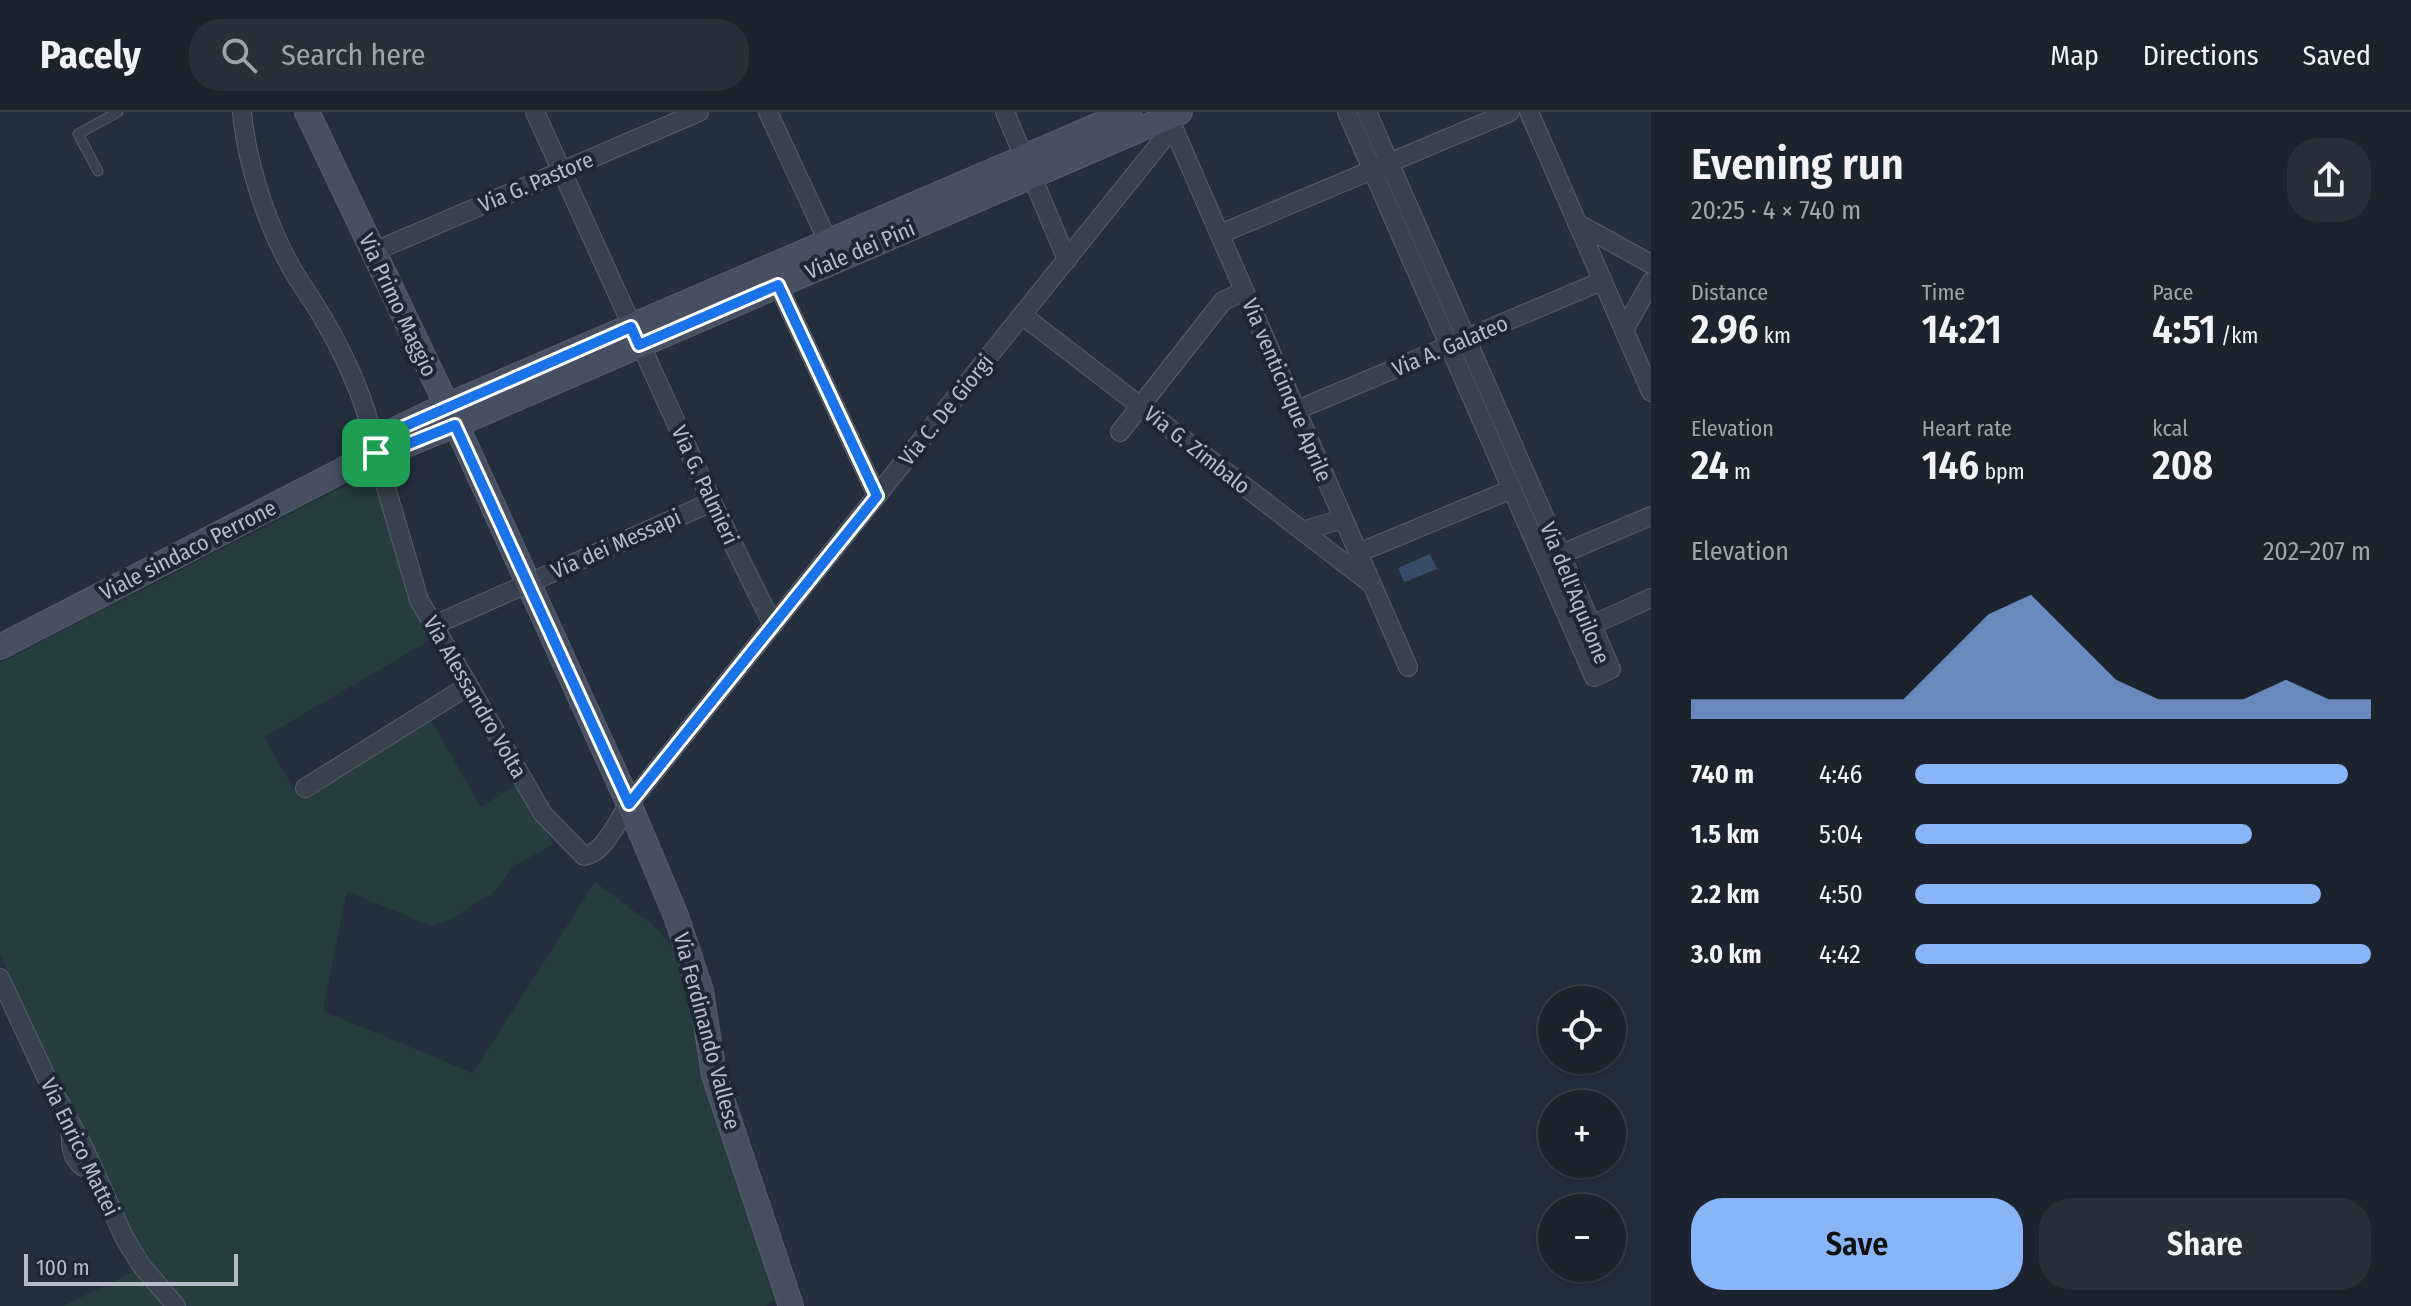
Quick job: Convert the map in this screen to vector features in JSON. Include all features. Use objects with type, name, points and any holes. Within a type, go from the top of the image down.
[{"type":"street","name":"Via Alessandro Volta","points":[[242,112],[253,174],[270,221],[340,352],[372,429],[376,453],[419,600],[432,626],[543,814],[584,856],[590,856],[598,849],[629,804]]},
{"type":"street","name":"Via Primo Maggio","points":[[307,112],[451,415],[629,804]]},
{"type":"street","name":"Via G. Palmieri","points":[[535,112],[712,502],[773,625]]},
{"type":"street","name":"Via G. Pastore","points":[[373,252],[699,112]]},
{"type":"street","points":[[768,112],[832,251]]},
{"type":"street","points":[[1005,112],[1067,260]]},
{"type":"street","name":"Viale dei Pini","points":[[1028,166],[1129,112]]},
{"type":"street","name":"Via dell'Aquilone","points":[[1347,112],[1381,166],[1583,629],[1651,598]]},
{"type":"street","name":"Via dell'Aquilone","points":[[1367,112],[1381,166]]},
{"type":"street","points":[[1220,234],[1510,112]]},
{"type":"street","points":[[1529,112],[1651,392]]},
{"type":"street","name":"Viale dei Pini","points":[[376,453],[393,450],[451,415],[1028,166],[1172,117]]},
{"type":"street","name":"Via venticinque Aprile","points":[[1172,117],[1244,291],[1408,667]]},
{"type":"street","name":"Via C. De Giorgi","points":[[629,804],[1067,260],[1172,117]]},
{"type":"street","points":[[1577,223],[1651,264]]},
{"type":"street","name":"Viale dei Pini","points":[[635,336],[778,285],[832,251]]},
{"type":"street","name":"Via A. Galateo","points":[[1297,410],[1602,281]]},
{"type":"street","points":[[1624,330],[1651,282]]},
{"type":"street","points":[[778,285],[877,496]]},
{"type":"street","points":[[1120,432],[1223,301],[1244,291]]},
{"type":"street","name":"Via G. Zimbalo","points":[[1022,315],[1371,584]]},
{"type":"street","name":"Via dell'Aquilone","points":[[1459,343],[1512,489],[1552,558]]},
{"type":"street","name":"Viale sindaco Perrone","points":[[0,647],[376,453]]},
{"type":"street","points":[[1358,553],[1512,489]]},
{"type":"street","name":"Via dei Messapi","points":[[432,626],[712,502]]},
{"type":"street","points":[[1552,558],[1651,516]]},
{"type":"street","points":[[1302,531],[1343,519]]},
{"type":"street","points":[[305,788],[468,686]]},
{"type":"street","name":"Via Ferdinando Vallese","points":[[629,804],[690,953],[701,991],[714,1075],[791,1306]]},
{"type":"street","name":"Via Enrico Mattei","points":[[0,978],[133,1253],[176,1306]]},
{"type":"lane","points":[[98,171],[78,134],[118,112]]},
{"type":"green space","points":[[376,470],[404,586],[432,639],[264,737],[299,798],[430,719],[481,807],[516,785],[554,844],[514,866],[494,892],[450,920],[431,926],[347,891],[323,1011],[473,1073],[595,882],[654,926],[682,958],[704,1059],[774,1300],[765,1306],[188,1306],[138,1245],[100,1160],[42,1045],[0,954],[0,663]]},
{"type":"green space","points":[[135,1271],[165,1306],[63,1306]]},
{"type":"water","points":[[1430,554],[1437,569],[1404,582],[1398,568]]},
{"type":"route","points":[[778,285],[877,496],[629,804],[455,425],[393,450],[376,453],[385,435],[631,327],[639,345],[778,285]]}]
